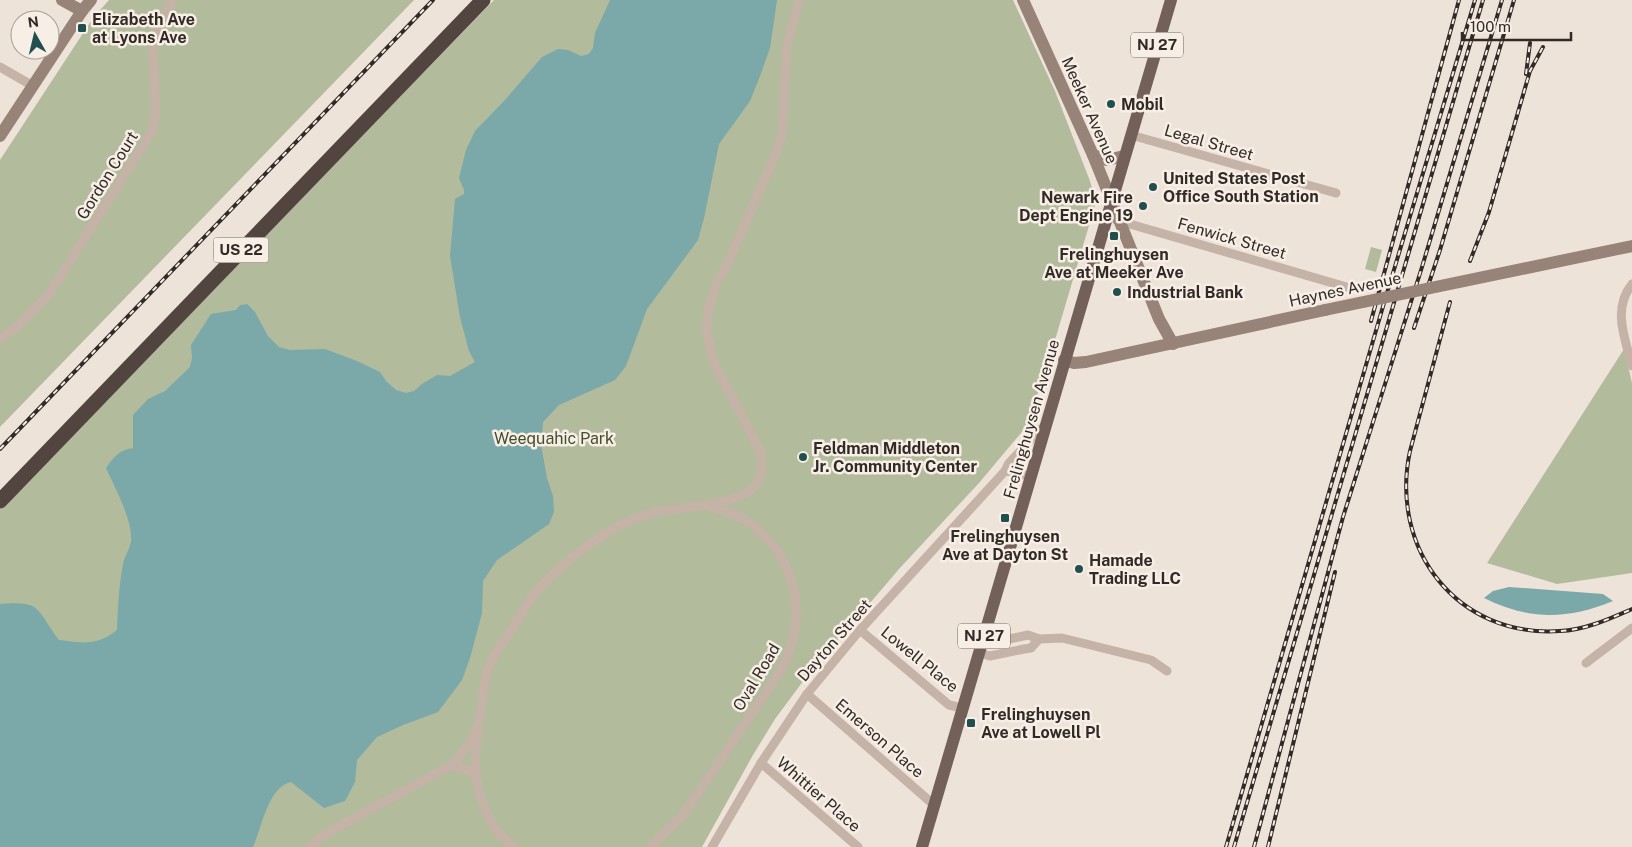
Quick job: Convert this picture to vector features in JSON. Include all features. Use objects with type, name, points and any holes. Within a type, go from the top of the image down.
[{"type":"highway","name":"US 22","points":[[0,487],[470,0]]},
{"type":"highway","name":"US 22","points":[[0,501],[483,0]]},
{"type":"main road","points":[[62,0],[82,12]]},
{"type":"main road","points":[[0,136],[91,0]]},
{"type":"main road","name":"Meeker Avenue","points":[[1023,0],[1093,155],[1159,319],[1173,344]]},
{"type":"main road","name":"Frelinghuysen Avenue","points":[[922,847],[1171,0]]},
{"type":"main road","points":[[1093,155],[1107,160],[1124,156]]},
{"type":"main road","name":"Haynes Avenue","points":[[1064,360],[1074,363],[1086,362],[1632,246]]},
{"type":"street","name":"Gordon Court","points":[[0,339],[18,326],[50,293],[152,131],[156,110],[152,38],[173,0]]},
{"type":"street","points":[[514,847],[502,837],[487,815],[476,775],[479,721],[489,667],[534,594],[550,577],[585,547],[618,527],[655,512],[732,499],[755,486],[760,479],[762,462],[760,453],[714,361],[707,332],[708,312],[716,284],[725,269],[776,156],[782,135],[787,47],[799,0]]},
{"type":"street","points":[[0,67],[33,86]]},
{"type":"street","name":"Legal Street","points":[[1131,135],[1336,193]]},
{"type":"street","name":"Fenwick Street","points":[[1106,218],[1350,288]]},
{"type":"street","points":[[1632,284],[1625,295],[1620,315],[1632,366]]},
{"type":"street","name":"Dayton Street","points":[[714,846],[761,763],[807,694],[860,630],[1005,471],[1009,463],[1046,425]]},
{"type":"street","points":[[1005,471],[1031,476]]},
{"type":"street","name":"Oval Road","points":[[650,847],[680,818],[779,673],[791,649],[796,627],[794,591],[787,570],[776,550],[760,530],[746,520],[705,505]]},
{"type":"street","points":[[1586,663],[1632,628]]},
{"type":"street","name":"Lowell Place","points":[[860,630],[949,705],[962,708]]},
{"type":"street","points":[[983,638],[995,642],[1028,635],[1039,639],[1062,638],[1151,660],[1168,671]]},
{"type":"street","points":[[978,653],[990,656],[1031,648],[1039,639]]},
{"type":"street","name":"Emerson Place","points":[[807,694],[934,805]]},
{"type":"street","points":[[308,847],[327,833],[450,766],[463,753],[479,721]]},
{"type":"street","name":"Whittier Place","points":[[761,763],[858,847]]},
{"type":"street","points":[[450,766],[464,768],[476,775]]},
{"type":"green space","points":[[109,0],[414,0],[0,427],[0,160],[93,18]]},
{"type":"green space","name":"Weequahic Park","points":[[494,0],[1013,0],[1055,91],[1090,181],[1096,202],[1047,367],[1026,427],[979,483],[899,569],[801,684],[775,719],[753,755],[702,847],[0,847],[0,509]]},
{"type":"green space","points":[[1371,247],[1382,250],[1376,272],[1365,269]]},
{"type":"green space","points":[[1624,349],[1632,383],[1632,573],[1557,584],[1487,563]]},
{"type":"water","points":[[610,0],[777,0],[770,48],[750,101],[719,144],[698,240],[647,309],[626,366],[615,380],[559,405],[543,422],[541,445],[547,478],[553,496],[554,512],[549,524],[497,560],[483,581],[482,613],[462,680],[438,712],[377,737],[357,760],[355,782],[345,801],[324,808],[291,782],[283,785],[271,799],[253,847],[0,847],[0,604],[24,604],[37,609],[59,640],[76,642],[96,641],[117,630],[121,577],[124,560],[131,542],[131,533],[123,504],[106,468],[117,455],[124,450],[133,448],[133,415],[148,399],[165,391],[190,367],[192,358],[191,345],[211,314],[236,310],[240,305],[247,304],[255,312],[268,336],[279,347],[290,350],[325,349],[380,372],[396,390],[406,393],[414,391],[437,375],[450,376],[475,362],[469,351],[460,317],[450,256],[455,199],[464,194],[459,178],[466,150],[475,131],[542,57],[558,49],[568,50],[581,56],[589,54],[593,48],[595,33]]},
{"type":"water","points":[[1509,587],[1603,594],[1613,601],[1580,612],[1548,615],[1516,610],[1484,598],[1493,591]]},
{"type":"railway","points":[[0,449],[433,0]]},
{"type":"railway","points":[[1371,321],[1459,0]]},
{"type":"railway","points":[[1226,847],[1384,303],[1475,0]]},
{"type":"railway","points":[[1234,847],[1483,0]]},
{"type":"railway","points":[[1254,847],[1343,517],[1422,267],[1502,0]]},
{"type":"railway","points":[[1414,328],[1440,250],[1514,0]]},
{"type":"railway","points":[[1526,74],[1530,43]]},
{"type":"railway","points":[[1470,261],[1489,212],[1530,71],[1543,47]]},
{"type":"railway","points":[[1450,302],[1410,451],[1406,487],[1410,521],[1421,553],[1438,580],[1462,603],[1490,620],[1523,629],[1560,631],[1579,629],[1632,609]]},
{"type":"railway","points":[[1268,847],[1335,572]]},
{"type":"place","name":"Elizabeth Ave at Lyons Ave","points":[[82,28]]},
{"type":"place","name":"Mobil","points":[[1111,104]]},
{"type":"place","name":"United States Post Office South Station","points":[[1153,187]]},
{"type":"place","name":"Newark Fire Dept Engine 19","points":[[1143,206]]},
{"type":"place","name":"Frelinghuysen Ave at Meeker Ave","points":[[1114,236]]},
{"type":"place","name":"Industrial Bank","points":[[1117,292]]},
{"type":"place","name":"Feldman Middleton Jr. Community Center","points":[[803,457]]},
{"type":"place","name":"Frelinghuysen Ave at Dayton St","points":[[1005,518]]},
{"type":"place","name":"Hamade Trading LLC","points":[[1079,569]]},
{"type":"place","name":"Frelinghuysen Ave at Lowell Pl","points":[[971,723]]}]
